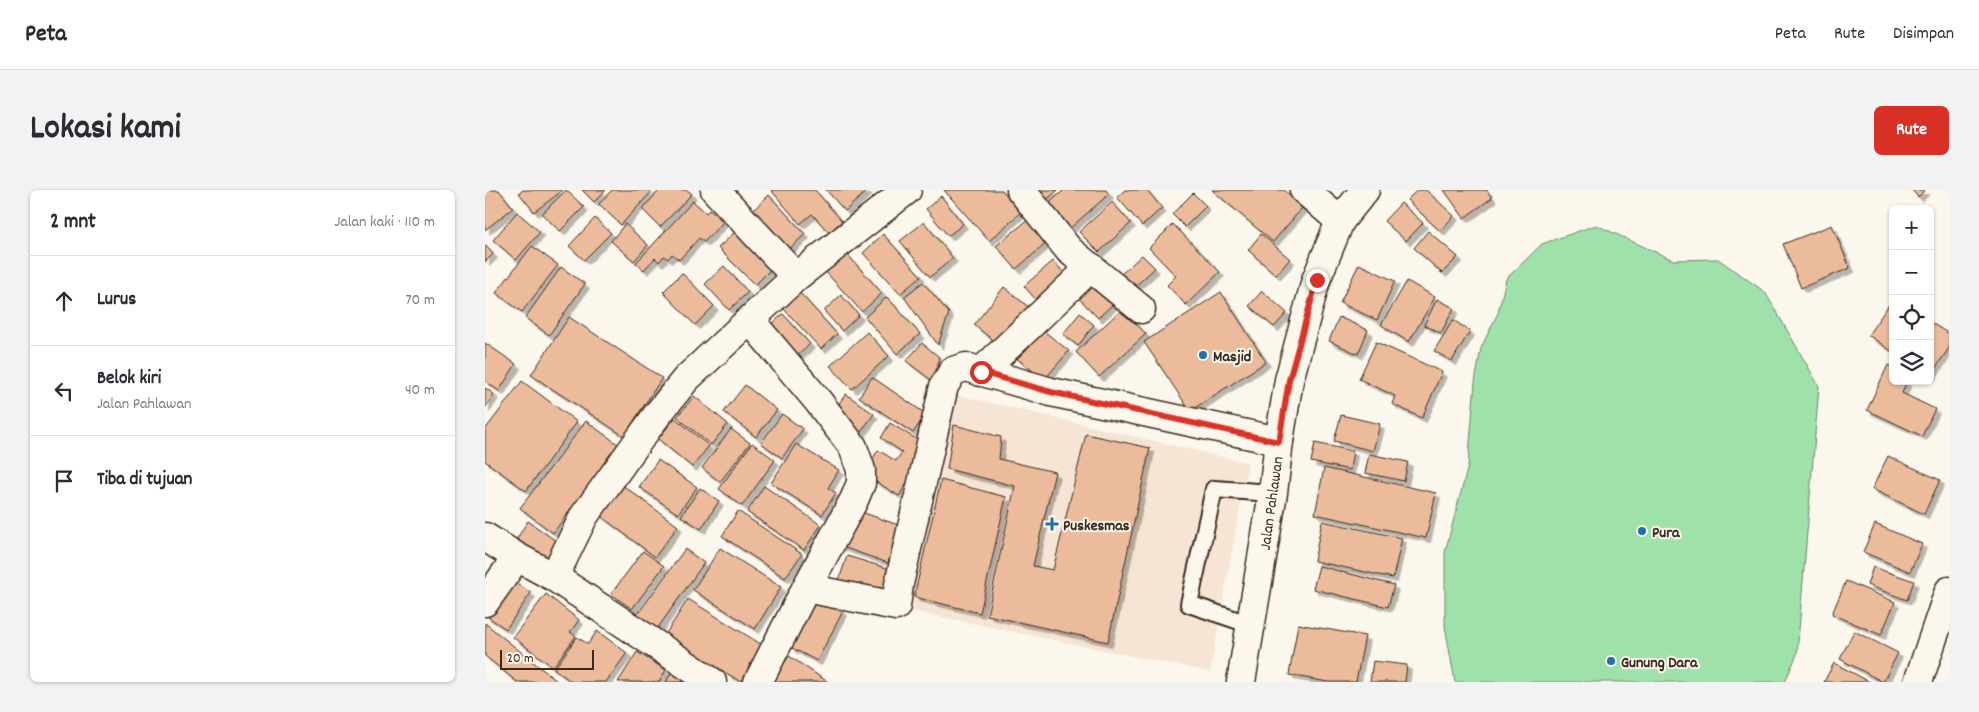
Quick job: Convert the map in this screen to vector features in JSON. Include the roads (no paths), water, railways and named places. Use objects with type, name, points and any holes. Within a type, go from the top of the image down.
[{"type":"street","points":[[715,190],[796,277]]},
{"type":"street","points":[[555,577],[584,516],[657,415],[686,379],[796,277],[907,190]]},
{"type":"street","points":[[1021,190],[1069,250],[1141,309]]},
{"type":"street","points":[[1304,190],[1340,221]]},
{"type":"street","name":"Jalan Pahlawan","points":[[1241,682],[1273,493],[1289,380],[1311,298],[1340,221],[1365,190]]},
{"type":"street","points":[[981,372],[1091,267]]},
{"type":"street","points":[[749,320],[818,401],[853,447],[861,470],[861,483],[853,500],[758,682]]},
{"type":"street","points":[[805,590],[816,590],[896,606],[901,575],[944,386],[953,371],[967,368],[1051,392],[1279,442]]},
{"type":"street","points":[[485,537],[555,577],[712,682]]},
{"type":"street","points":[[485,602],[517,557]]},
{"type":"street","points":[[1918,682],[1949,591]]},
{"type":"lane","points":[[1251,625],[1189,604],[1214,489],[1273,493]]},
{"type":"place","name":"Masjid","points":[[1203,355]]},
{"type":"place","name":"Puskesmas","points":[[1052,524]]},
{"type":"place","name":"Pura","points":[[1642,531]]},
{"type":"place","name":"Gunung Dara","points":[[1611,661]]}]
